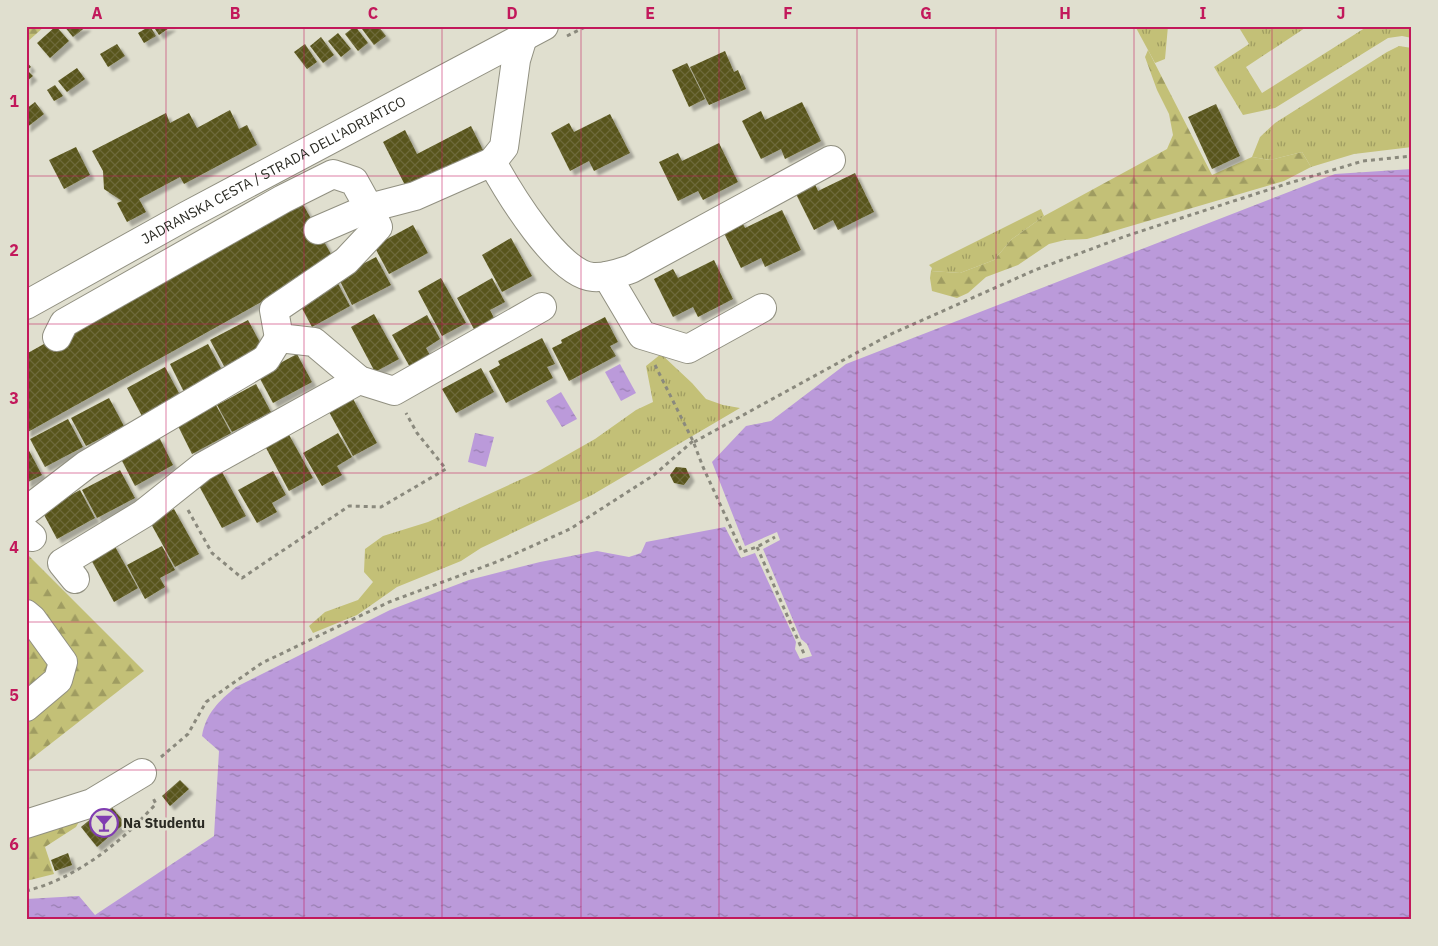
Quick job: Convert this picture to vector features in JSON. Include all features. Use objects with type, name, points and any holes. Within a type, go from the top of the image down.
[{"type":"main road","name":"JADRANSKA CESTA / STRADA DELL'ADRIATICO","points":[[484,165],[504,147],[516,60],[534,31]]},
{"type":"main road","name":"JADRANSKA CESTA / STRADA DELL'ADRIATICO","points":[[26,305],[186,216],[534,31]]},
{"type":"main road","points":[[318,230],[369,208],[415,196],[484,165],[509,193],[552,250],[575,269],[592,277],[607,276],[631,269],[831,160]]},
{"type":"main road","points":[[28,527],[86,465],[266,359],[279,338],[274,310],[346,261],[378,227],[354,181],[333,174],[283,199],[188,259],[64,323],[57,337]]},
{"type":"main road","points":[[607,276],[642,335],[688,348],[762,308]]},
{"type":"main road","points":[[279,338],[314,342],[359,380],[394,391],[542,307]]},
{"type":"main road","points":[[75,579],[62,563],[143,514],[202,467],[359,380]]},
{"type":"main road","points":[[26,614],[32,619],[63,662],[58,680],[26,707]]},
{"type":"main road","points":[[26,824],[92,803],[142,773]]},
{"type":"path","points":[[26,891],[39,888],[69,874],[115,844],[156,804],[142,773],[188,734],[206,702],[262,663],[389,602],[499,561],[570,529],[654,475],[694,442],[889,335],[1035,270],[1126,236],[1286,184],[1363,161],[1412,156]]},
{"type":"path","points":[[654,363],[694,442],[703,467],[742,552],[757,547],[775,537]]},
{"type":"path","points":[[176,488],[212,553],[242,578],[349,506],[381,507],[446,469],[417,433],[394,391]]},
{"type":"path","points":[[757,547],[805,656]]},
{"type":"green space","points":[[26,26],[45,26],[26,43]]},
{"type":"green space","points":[[1135,26],[1168,26],[1165,59],[1155,63]]},
{"type":"green space","points":[[1238,26],[1308,26],[1246,67],[1262,93],[1368,26],[1412,26],[1412,38],[1402,36],[1388,38],[1275,108],[1243,115],[1214,67],[1249,44]]},
{"type":"green space","points":[[1399,46],[1412,48],[1412,147],[1354,154],[1311,167],[1302,152],[1270,160],[1252,157],[1260,137],[1275,123]]},
{"type":"green space","points":[[1148,50],[1212,175],[1252,157],[1270,160],[1302,152],[1311,167],[1284,181],[1087,239],[1065,240],[1049,244],[1018,265],[986,277],[968,293],[957,298],[932,291],[931,271],[960,273],[994,260],[1012,239],[1044,216],[1167,149],[1173,135],[1169,114],[1157,90],[1145,57]]},
{"type":"green space","points":[[1041,209],[1044,216],[1012,239],[994,260],[960,273],[931,271],[932,268],[929,265]]},
{"type":"green space","points":[[661,354],[706,399],[740,408],[592,495],[481,548],[461,561],[397,587],[357,615],[313,633],[309,626],[325,612],[358,600],[373,582],[364,572],[365,549],[383,536],[428,522],[537,472],[595,439],[636,410],[653,402],[646,366]]},
{"type":"green space","points":[[26,553],[144,671],[26,763]]},
{"type":"green space","points":[[84,813],[76,827],[45,847],[54,874],[26,881],[26,831]]},
{"type":"water","points":[[1412,169],[1412,920],[26,920],[26,899],[79,896],[95,915],[214,836],[219,751],[202,736],[214,708],[236,687],[390,610],[469,580],[540,562],[597,551],[629,557],[641,553],[646,542],[725,527],[741,558],[755,553],[796,642],[795,649],[800,659],[812,656],[807,644],[801,639],[763,549],[780,540],[777,532],[745,546],[712,462],[746,426],[771,421],[846,364],[1335,174]]},
{"type":"water","points":[[620,364],[636,393],[621,401],[605,372]]},
{"type":"water","points":[[561,392],[577,419],[562,427],[546,401]]},
{"type":"water","points":[[475,433],[494,437],[486,467],[468,462]]},
{"type":"building","points":[[56,26],[69,41],[50,58],[37,43]]},
{"type":"building","points":[[64,26],[87,26],[73,37]]},
{"type":"building","points":[[150,26],[156,36],[144,43],[138,33]]},
{"type":"building","points":[[153,26],[172,26],[159,35]]},
{"type":"building","points":[[355,26],[368,43],[358,51],[345,34]]},
{"type":"building","points":[[366,26],[378,26],[386,36],[374,45],[362,29]]},
{"type":"building","points":[[338,33],[351,49],[341,57],[328,41]]},
{"type":"building","points":[[321,37],[334,55],[323,63],[310,46]]},
{"type":"building","points":[[117,44],[125,56],[108,67],[100,54]]},
{"type":"building","points":[[305,44],[317,62],[307,69],[294,52]]},
{"type":"building","points":[[725,51],[734,72],[738,70],[746,89],[709,105],[690,67]]},
{"type":"building","points":[[26,61],[31,67],[27,70],[33,76],[26,82]]},
{"type":"building","points":[[687,63],[705,99],[689,107],[672,70]]},
{"type":"building","points":[[77,68],[85,79],[67,92],[58,81]]},
{"type":"building","points":[[55,85],[63,96],[54,101],[47,90]]},
{"type":"building","points":[[35,102],[44,114],[26,128],[26,109]]},
{"type":"building","points":[[802,102],[821,141],[785,159],[781,149],[761,159],[742,121],[761,111],[765,120]]},
{"type":"building","points":[[1216,104],[1240,156],[1212,169],[1188,117]]},
{"type":"building","points":[[230,110],[239,129],[247,125],[257,145],[184,184],[180,177],[139,199],[146,212],[127,222],[117,203],[122,201],[104,189],[103,171],[92,151],[166,113],[170,123],[189,113],[197,128]]},
{"type":"building","points":[[610,114],[630,153],[594,171],[589,161],[570,171],[551,133],[569,123],[574,132]]},
{"type":"building","points":[[471,126],[483,150],[407,189],[383,142],[405,130],[417,154]]},
{"type":"building","points":[[719,143],[738,182],[703,200],[698,191],[678,201],[659,162],[678,153],[682,161]]},
{"type":"building","points":[[76,147],[90,175],[64,189],[49,160]]},
{"type":"building","points":[[855,173],[874,212],[838,230],[833,220],[814,230],[795,192],[814,182],[818,191]]},
{"type":"building","points":[[301,201],[335,261],[26,433],[26,354]]},
{"type":"building","points":[[782,210],[801,250],[765,267],[761,258],[741,268],[722,229],[741,220],[745,228]]},
{"type":"building","points":[[413,225],[428,253],[389,274],[374,246]]},
{"type":"building","points":[[511,238],[532,276],[502,292],[482,255]]},
{"type":"building","points":[[376,257],[391,285],[352,305],[338,277]]},
{"type":"building","points":[[714,260],[733,299],[698,317],[693,307],[673,317],[654,279],[673,269],[678,278]]},
{"type":"building","points":[[335,278],[350,306],[312,327],[297,299]]},
{"type":"building","points":[[441,278],[466,323],[442,336],[418,291]]},
{"type":"building","points":[[492,278],[505,302],[490,310],[495,320],[475,331],[457,298]]},
{"type":"building","points":[[374,314],[399,359],[375,372],[351,327]]},
{"type":"building","points":[[427,315],[440,339],[426,348],[431,357],[411,369],[392,335]]},
{"type":"building","points":[[605,317],[618,342],[610,346],[616,356],[569,381],[552,348],[562,343],[561,340]]},
{"type":"building","points":[[248,320],[263,348],[225,368],[210,340]]},
{"type":"building","points":[[542,338],[555,364],[547,367],[553,378],[506,403],[489,371],[500,365],[498,361]]},
{"type":"building","points":[[208,344],[223,372],[184,392],[170,364]]},
{"type":"building","points":[[297,354],[312,382],[273,403],[258,375]]},
{"type":"building","points":[[165,367],[180,395],[142,416],[127,388]]},
{"type":"building","points":[[481,368],[494,392],[456,413],[442,389]]},
{"type":"building","points":[[256,384],[271,412],[232,432],[217,405]]},
{"type":"building","points":[[352,397],[377,443],[353,456],[328,410]]},
{"type":"building","points":[[109,398],[124,426],[86,446],[71,418]]},
{"type":"building","points":[[216,405],[231,433],[192,454],[178,426]]},
{"type":"building","points":[[68,419],[83,447],[45,467],[30,439]]},
{"type":"building","points":[[288,433],[313,478],[289,491],[265,446]]},
{"type":"building","points":[[338,433],[352,457],[337,466],[342,475],[322,486],[303,453]]},
{"type":"building","points":[[159,437],[173,465],[135,486],[120,457]]},
{"type":"building","points":[[26,445],[42,475],[26,483]]},
{"type":"building","points":[[676,467],[686,468],[690,477],[684,485],[674,483],[670,475]]},
{"type":"building","points":[[120,470],[135,498],[97,518],[82,490]]},
{"type":"building","points":[[221,470],[246,516],[222,528],[198,484]]},
{"type":"building","points":[[273,471],[286,495],[272,503],[277,512],[257,523],[238,490]]},
{"type":"building","points":[[80,490],[95,518],[57,539],[42,511]]},
{"type":"building","points":[[174,509],[199,554],[175,567],[150,522]]},
{"type":"building","points":[[113,543],[138,588],[114,602],[89,556]]},
{"type":"building","points":[[162,546],[175,570],[160,578],[165,587],[145,599],[127,565]]},
{"type":"building","points":[[180,780],[189,789],[170,806],[162,796]]},
{"type":"building","points":[[109,804],[125,823],[97,847],[81,827]]},
{"type":"building","points":[[68,853],[72,865],[55,871],[51,860]]},
{"type":"place","name":"Na Studentu","points":[[104,823]]}]
